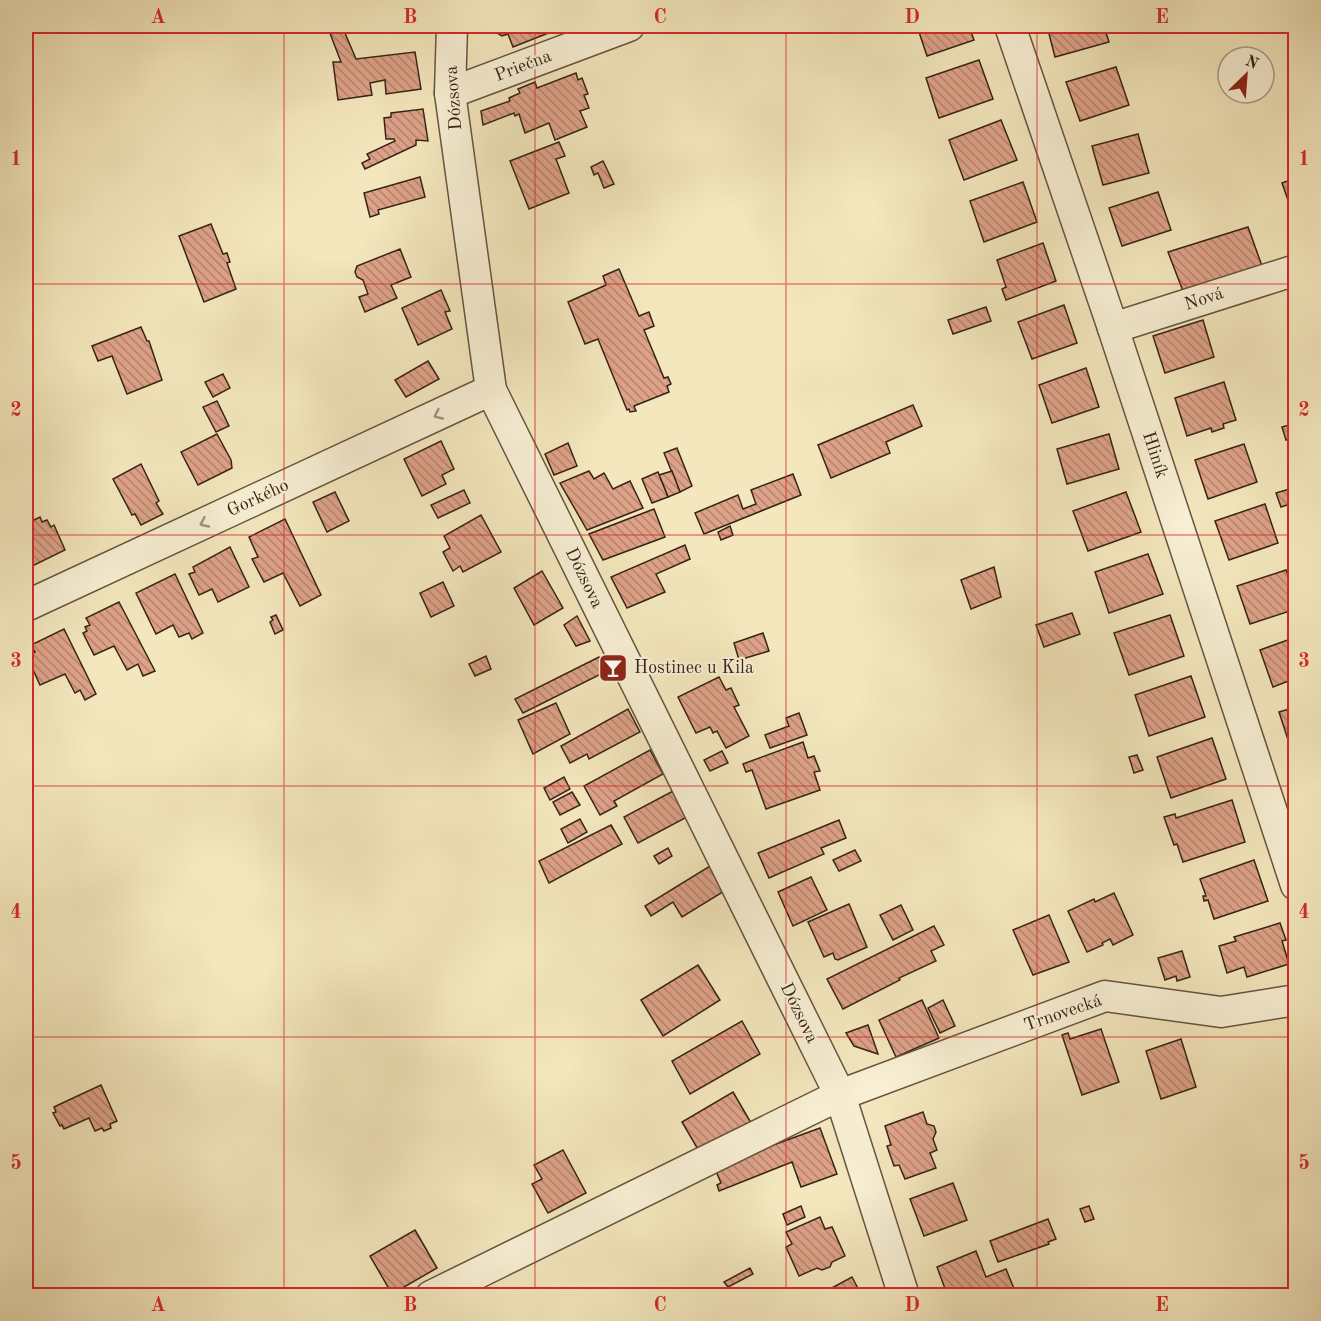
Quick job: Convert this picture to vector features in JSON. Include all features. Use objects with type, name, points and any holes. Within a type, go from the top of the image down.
[{"type":"street","name":"Dózsova","points":[[452,26],[450,93],[491,390],[840,1095],[904,1296]]},
{"type":"street","name":"Priečna","points":[[450,93],[629,26]]},
{"type":"street","name":"Hliník","points":[[1010,26],[1113,327],[1296,885]]},
{"type":"street","name":"Nová","points":[[1113,327],[1296,270]]},
{"type":"street","name":"Gorkého","points":[[26,606],[491,390]]},
{"type":"street","name":"Trnovecká","points":[[840,1095],[1105,996],[1221,1012],[1296,1000]]},
{"type":"street","points":[[430,1296],[840,1095]]},
{"type":"building","points":[[342,26],[356,59],[415,52],[421,89],[386,94],[385,80],[370,83],[372,95],[338,100],[333,62],[341,62],[328,28]]},
{"type":"building","points":[[494,26],[560,26],[561,28],[513,47],[508,34],[502,36],[497,33]]},
{"type":"building","points":[[568,26],[593,26],[571,34]]},
{"type":"building","points":[[917,26],[969,26],[974,40],[927,56]]},
{"type":"building","points":[[1047,26],[1104,26],[1109,42],[1055,57]]},
{"type":"building","points":[[979,60],[993,99],[939,118],[926,78]]},
{"type":"building","points":[[1116,67],[1129,105],[1080,121],[1066,82]]},
{"type":"building","points":[[576,73],[578,80],[582,78],[588,94],[584,95],[589,108],[580,111],[587,127],[555,140],[549,123],[525,133],[519,114],[515,116],[514,113],[483,125],[481,111],[510,101],[509,98],[520,93],[518,89],[535,82],[537,88]]},
{"type":"building","points":[[423,109],[428,141],[416,140],[416,145],[365,169],[362,163],[370,159],[367,154],[395,141],[386,139],[384,118],[391,117],[391,113]]},
{"type":"building","points":[[1001,120],[1017,160],[964,180],[949,140]]},
{"type":"building","points":[[1138,134],[1149,173],[1103,185],[1092,146]]},
{"type":"building","points":[[559,142],[565,156],[556,159],[569,193],[529,209],[510,161]]},
{"type":"building","points":[[603,161],[614,184],[604,188],[598,173],[594,175],[591,167]]},
{"type":"building","points":[[420,177],[425,197],[378,210],[379,214],[370,217],[364,193]]},
{"type":"building","points":[[1296,178],[1296,223],[1282,183]]},
{"type":"building","points":[[1023,182],[1037,222],[984,242],[970,201]]},
{"type":"building","points":[[1158,192],[1171,230],[1122,246],[1109,208]]},
{"type":"building","points":[[211,224],[223,254],[227,253],[230,262],[227,263],[236,289],[204,302],[179,236]]},
{"type":"building","points":[[1248,227],[1262,266],[1183,291],[1168,252]]},
{"type":"building","points":[[1043,243],[1056,281],[1006,300],[1002,289],[1006,287],[997,260]]},
{"type":"building","points":[[400,249],[411,277],[391,285],[397,298],[365,312],[359,297],[368,294],[363,280],[357,277],[355,272],[357,266]]},
{"type":"building","points":[[619,269],[639,316],[649,312],[654,326],[644,330],[664,378],[668,377],[671,384],[667,386],[669,392],[634,406],[636,411],[630,412],[629,409],[627,410],[598,339],[585,344],[568,302],[606,285],[603,276]]},
{"type":"building","points":[[441,290],[450,311],[445,312],[452,329],[418,345],[402,308]]},
{"type":"building","points":[[1064,305],[1077,343],[1032,359],[1018,322]]},
{"type":"building","points":[[986,307],[991,321],[953,334],[948,320]]},
{"type":"building","points":[[1203,320],[1214,357],[1165,373],[1153,336]]},
{"type":"building","points":[[141,327],[149,341],[162,380],[127,394],[112,356],[98,361],[92,346]]},
{"type":"building","points":[[428,361],[439,379],[406,397],[395,380]]},
{"type":"building","points":[[1086,368],[1099,407],[1052,423],[1039,385]]},
{"type":"building","points":[[223,374],[230,388],[213,397],[205,382]]},
{"type":"building","points":[[1224,382],[1236,420],[1223,424],[1224,428],[1212,432],[1211,428],[1187,436],[1175,398]]},
{"type":"building","points":[[217,401],[229,426],[216,432],[203,407]]},
{"type":"building","points":[[913,405],[922,426],[886,442],[890,453],[831,478],[818,445]]},
{"type":"building","points":[[1296,423],[1296,437],[1286,440],[1282,427]]},
{"type":"building","points":[[217,434],[231,460],[232,468],[198,485],[181,452]]},
{"type":"building","points":[[1109,434],[1119,469],[1067,484],[1057,449]]},
{"type":"building","points":[[441,441],[454,469],[442,475],[446,484],[422,496],[404,459]]},
{"type":"building","points":[[568,443],[577,466],[554,475],[545,454]]},
{"type":"building","points":[[1244,444],[1257,482],[1208,499],[1195,460]]},
{"type":"building","points":[[677,448],[692,486],[680,492],[664,453]]},
{"type":"building","points":[[141,464],[159,501],[156,503],[163,514],[141,525],[135,514],[132,515],[113,479]]},
{"type":"building","points":[[589,471],[594,479],[604,473],[613,489],[630,481],[643,508],[587,530],[560,483]]},
{"type":"building","points":[[672,471],[680,492],[668,497],[659,475]]},
{"type":"building","points":[[658,472],[668,497],[652,503],[642,479]]},
{"type":"building","points":[[793,474],[801,495],[704,534],[695,513],[738,495],[743,509],[756,504],[751,490]]},
{"type":"building","points":[[1296,487],[1296,502],[1281,507],[1276,493]]},
{"type":"building","points":[[464,490],[470,503],[438,518],[431,505]]},
{"type":"building","points":[[335,492],[349,521],[327,532],[313,502]]},
{"type":"building","points":[[1126,492],[1141,532],[1088,551],[1073,511]]},
{"type":"building","points":[[1265,504],[1278,543],[1229,560],[1215,521]]},
{"type":"building","points":[[654,509],[665,537],[603,560],[589,534]]},
{"type":"building","points":[[481,515],[501,552],[463,572],[460,566],[453,571],[443,552],[450,548],[444,536]]},
{"type":"building","points":[[40,517],[42,522],[47,520],[51,527],[54,525],[65,550],[26,569],[26,524]]},
{"type":"building","points":[[285,519],[321,595],[300,606],[283,573],[264,582],[252,559],[258,557],[249,537]]},
{"type":"building","points":[[730,526],[733,535],[721,540],[718,532]]},
{"type":"building","points":[[685,545],[690,559],[656,574],[665,592],[627,608],[611,577]]},
{"type":"building","points":[[230,547],[249,587],[218,602],[212,589],[199,595],[189,574],[195,572],[193,567]]},
{"type":"building","points":[[1148,554],[1163,594],[1109,613],[1095,572]]},
{"type":"building","points":[[994,567],[1001,597],[971,609],[961,580]]},
{"type":"building","points":[[1286,570],[1296,598],[1296,609],[1250,624],[1237,586]]},
{"type":"building","points":[[542,571],[563,608],[534,625],[514,588]]},
{"type":"building","points":[[175,574],[203,633],[192,639],[189,633],[179,637],[173,625],[156,634],[136,593]]},
{"type":"building","points":[[443,582],[454,606],[431,617],[420,593]]},
{"type":"building","points":[[119,602],[155,671],[143,676],[138,664],[127,670],[114,646],[94,655],[83,633],[87,631],[85,627],[90,625],[86,618]]},
{"type":"building","points":[[1072,613],[1080,634],[1044,647],[1036,625]]},
{"type":"building","points":[[276,615],[283,630],[275,634],[270,622],[273,620],[271,617]]},
{"type":"building","points":[[1170,615],[1184,656],[1129,675],[1114,633]]},
{"type":"building","points":[[577,616],[590,641],[576,646],[564,625]]},
{"type":"building","points":[[64,629],[96,694],[85,700],[80,690],[75,693],[65,674],[40,685],[29,661],[31,659],[29,655],[35,652],[31,645]]},
{"type":"building","points":[[763,633],[769,651],[739,660],[734,643]]},
{"type":"building","points":[[1296,637],[1296,687],[1291,680],[1273,687],[1260,650]]},
{"type":"building","points":[[486,656],[491,669],[475,676],[469,664]]},
{"type":"building","points":[[599,657],[607,671],[523,713],[515,699]]},
{"type":"building","points":[[1191,676],[1205,717],[1149,736],[1135,695]]},
{"type":"building","points":[[719,677],[726,690],[731,688],[739,705],[734,707],[749,736],[726,748],[717,731],[713,733],[710,727],[696,733],[678,697]]},
{"type":"building","points":[[556,703],[570,734],[533,754],[518,720]]},
{"type":"building","points":[[1296,707],[1296,748],[1291,749],[1279,712]]},
{"type":"building","points":[[628,709],[640,732],[589,759],[587,754],[570,763],[561,746]]},
{"type":"building","points":[[799,713],[807,735],[770,748],[765,735],[789,726],[786,718]]},
{"type":"building","points":[[1212,738],[1226,779],[1171,798],[1157,757]]},
{"type":"building","points":[[803,742],[808,758],[814,756],[820,771],[814,772],[820,790],[766,809],[752,770],[746,772],[743,764]]},
{"type":"building","points":[[650,750],[663,774],[614,801],[617,806],[600,815],[584,786]]},
{"type":"building","points":[[722,751],[728,763],[710,771],[704,760]]},
{"type":"building","points":[[1137,755],[1143,770],[1134,773],[1129,757]]},
{"type":"building","points":[[564,777],[570,789],[550,800],[544,788]]},
{"type":"building","points":[[673,791],[687,817],[638,843],[624,817]]},
{"type":"building","points":[[572,792],[580,805],[560,815],[553,802]]},
{"type":"building","points":[[1232,800],[1245,842],[1183,862],[1164,817],[1175,814],[1176,818]]},
{"type":"building","points":[[580,819],[587,832],[568,843],[561,829]]},
{"type":"building","points":[[839,820],[846,838],[821,848],[824,854],[769,878],[758,853]]},
{"type":"building","points":[[611,825],[622,844],[549,883],[539,861]]},
{"type":"building","points":[[668,848],[672,856],[659,864],[654,856]]},
{"type":"building","points":[[855,850],[861,861],[839,871],[833,860]]},
{"type":"building","points":[[1254,860],[1268,901],[1214,919],[1208,900],[1204,901],[1203,896],[1206,896],[1200,879]]},
{"type":"building","points":[[710,866],[726,890],[682,917],[673,902],[651,916],[645,906]]},
{"type":"building","points":[[811,877],[827,910],[793,926],[778,892]]},
{"type":"building","points":[[1114,893],[1133,935],[1113,945],[1110,939],[1087,952],[1068,911]]},
{"type":"building","points":[[849,904],[867,947],[838,960],[835,959],[833,953],[824,957],[808,922]]},
{"type":"building","points":[[901,905],[913,930],[893,940],[880,915]]},
{"type":"building","points":[[1049,915],[1069,962],[1033,975],[1013,930]]},
{"type":"building","points":[[1280,923],[1286,940],[1282,941],[1289,964],[1247,977],[1244,967],[1227,973],[1219,946],[1236,941],[1234,937]]},
{"type":"building","points":[[934,926],[944,945],[931,951],[936,961],[899,978],[900,980],[843,1009],[827,979]]},
{"type":"building","points":[[1182,951],[1190,977],[1177,981],[1176,976],[1165,980],[1158,958]]},
{"type":"building","points":[[698,965],[720,1000],[663,1036],[641,1000]]},
{"type":"building","points":[[922,1000],[939,1038],[896,1057],[879,1020]]},
{"type":"building","points":[[943,1000],[955,1026],[940,1033],[928,1008]]},
{"type":"building","points":[[742,1021],[760,1054],[690,1094],[672,1061]]},
{"type":"building","points":[[868,1025],[878,1054],[854,1046],[846,1033]]},
{"type":"building","points":[[1101,1029],[1119,1082],[1082,1095],[1062,1035],[1068,1033],[1070,1039]]},
{"type":"building","points":[[1181,1039],[1196,1087],[1161,1099],[1146,1051]]},
{"type":"building","points":[[101,1085],[117,1121],[110,1124],[111,1128],[95,1131],[89,1118],[64,1129],[62,1125],[60,1126],[53,1113],[56,1112],[54,1107]]},
{"type":"building","points":[[733,1092],[754,1128],[703,1158],[682,1122]]},
{"type":"building","points":[[923,1112],[927,1124],[934,1126],[936,1132],[933,1139],[937,1150],[930,1153],[936,1168],[905,1179],[899,1165],[894,1166],[887,1146],[891,1145],[885,1126]]},
{"type":"building","points":[[820,1128],[837,1174],[801,1187],[792,1162],[719,1191],[717,1185],[721,1183],[716,1171],[754,1152]]},
{"type":"building","points":[[563,1150],[586,1193],[548,1213],[532,1184],[542,1179],[534,1165]]},
{"type":"building","points":[[953,1183],[967,1220],[924,1236],[910,1199]]},
{"type":"building","points":[[801,1206],[805,1217],[787,1225],[783,1214]]},
{"type":"building","points":[[1089,1206],[1094,1219],[1085,1222],[1080,1209]]},
{"type":"building","points":[[820,1217],[825,1229],[832,1227],[845,1256],[832,1262],[830,1267],[822,1270],[817,1268],[799,1276],[786,1247],[792,1244],[786,1232]]},
{"type":"building","points":[[1048,1219],[1056,1239],[1048,1242],[1049,1244],[998,1262],[990,1241]]},
{"type":"building","points":[[415,1230],[437,1268],[392,1294],[370,1256]]},
{"type":"building","points":[[976,1251],[986,1277],[1006,1269],[1017,1296],[959,1296],[957,1290],[947,1294],[937,1267]]},
{"type":"building","points":[[750,1268],[753,1274],[728,1287],[724,1282]]},
{"type":"building","points":[[852,1277],[862,1296],[817,1296]]},
{"type":"place","name":"Hostinec u Kila","points":[[613,668]]}]
